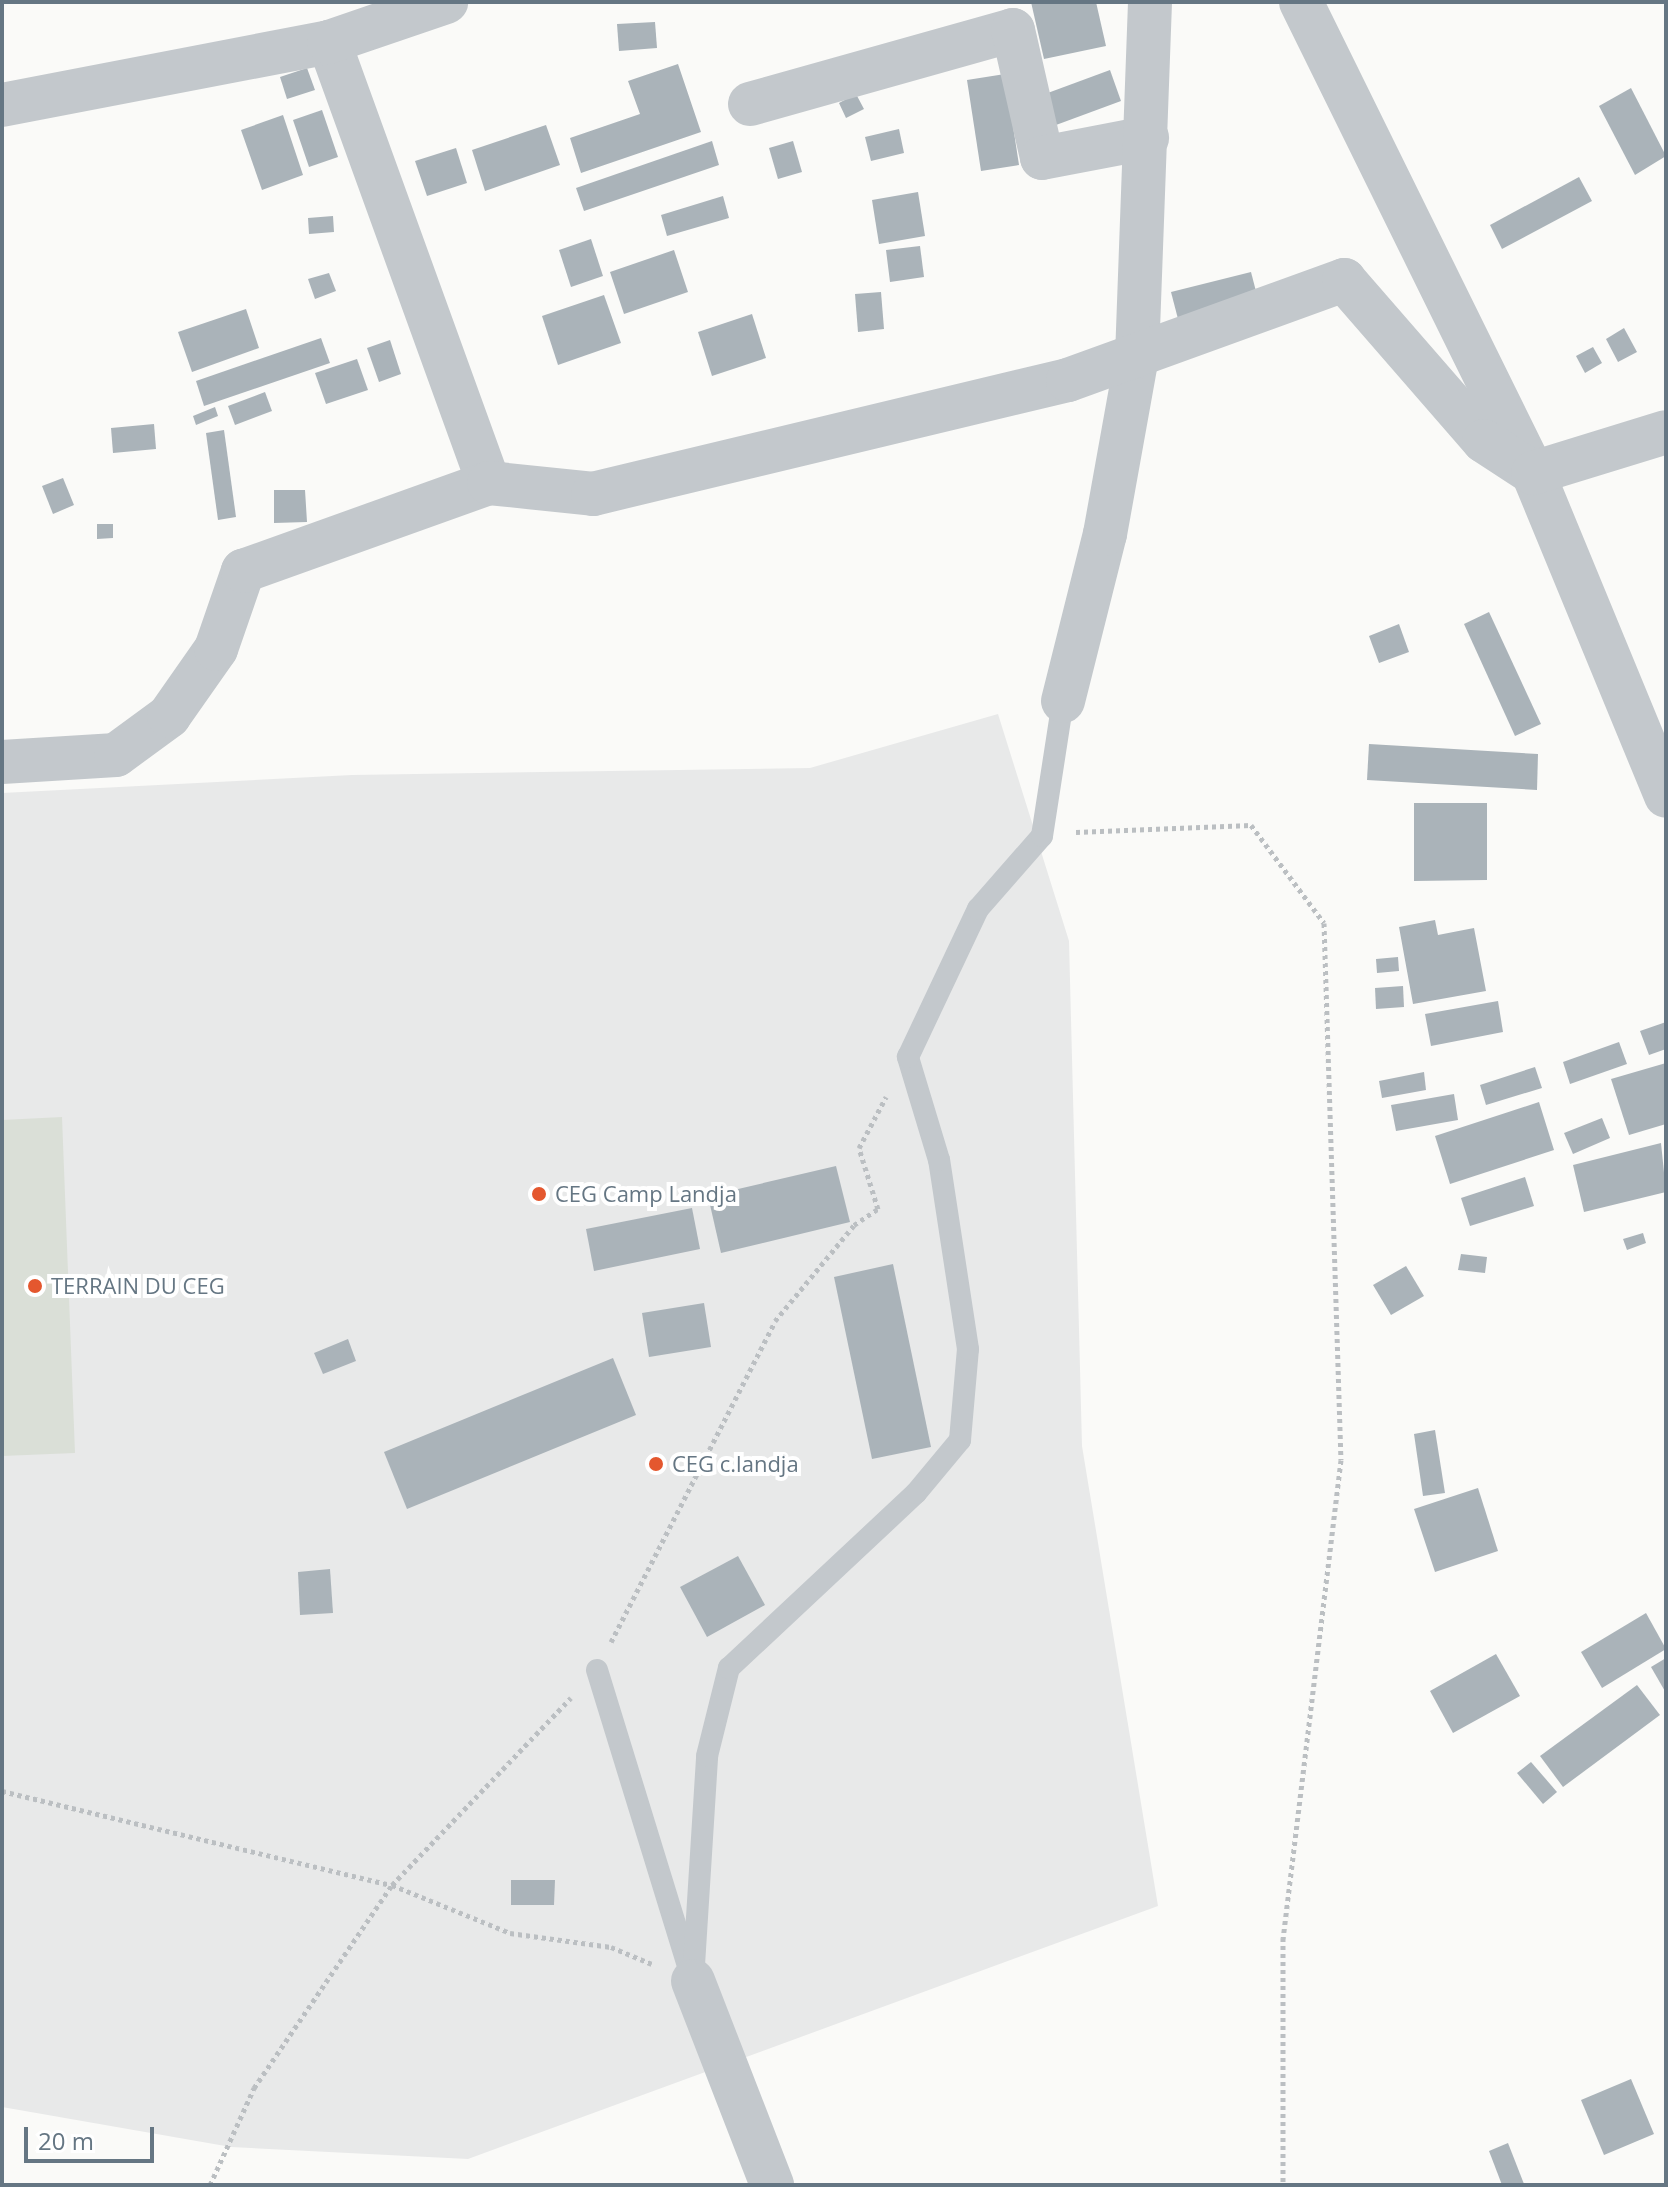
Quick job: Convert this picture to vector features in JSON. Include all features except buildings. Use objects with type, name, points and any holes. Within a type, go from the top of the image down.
[{"type":"street","points":[[2,105],[329,42],[446,2]]},
{"type":"street","points":[[1063,701],[1105,534],[1137,357],[1150,2]]},
{"type":"street","points":[[1301,2],[1533,473],[1666,796]]},
{"type":"street","points":[[750,104],[1013,30],[1042,158],[1147,138]]},
{"type":"street","points":[[329,42],[489,483]]},
{"type":"street","points":[[2,762],[116,755],[169,716],[216,649],[243,571],[489,483],[593,494],[1068,380],[1344,280],[1484,441],[1533,473]]},
{"type":"street","points":[[1533,473],[1666,432]]},
{"type":"street","points":[[693,1981],[772,2185]]},
{"type":"lane","points":[[693,1981],[707,1756],[729,1668],[916,1493],[960,1440],[968,1349],[939,1160],[908,1057],[978,909],[1042,836],[1063,701]]},
{"type":"lane","points":[[597,1670],[693,1981]]},
{"type":"path","points":[[1042,836],[1251,825],[1324,923],[1341,1460],[1283,1938],[1283,2185]]},
{"type":"path","points":[[210,2185],[254,2088],[392,1885],[597,1670],[775,1321],[854,1225],[878,1209],[859,1148],[908,1057]]},
{"type":"path","points":[[2,1791],[392,1885],[510,1933],[611,1947],[693,1981]]},
{"type":"shaded area","name":"CEG Camp Landja","points":[[998,714],[1069,941],[1082,1446],[1158,1906],[468,2159],[231,2147],[2,2107],[2,793],[352,775],[810,768]]},
{"type":"shaded area","name":"TERRAIN DU CEG","points":[[62,1117],[75,1453],[2,1456],[2,1120]]},
{"type":"place","name":"CEG Camp Landja","points":[[539,1194]]},
{"type":"place","name":"TERRAIN DU CEG","points":[[35,1286]]},
{"type":"place","name":"CEG c.landja","points":[[656,1464]]}]
